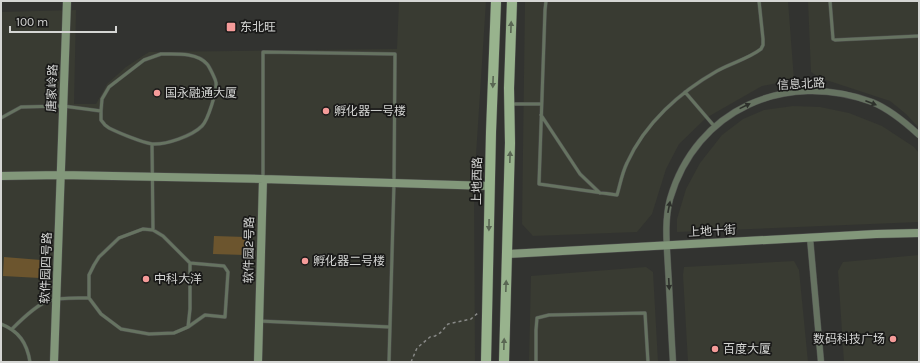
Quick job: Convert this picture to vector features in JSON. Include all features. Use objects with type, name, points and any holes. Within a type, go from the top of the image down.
[{"type":"main road","name":"上地西路","points":[[486,362],[496,1]]},
{"type":"main road","points":[[504,362],[512,1]]},
{"type":"street","name":"唐家岭路","points":[[61,175],[67,1]]},
{"type":"street","name":"信息北路","points":[[673,362],[667,245],[667,216],[670,199],[679,176],[691,155],[702,140],[727,116],[757,100],[778,94],[817,91],[853,97],[873,103],[891,113],[919,135]]},
{"type":"street","points":[[1,176],[61,175],[490,186]]},
{"type":"street","name":"软件园四号路","points":[[54,362],[61,175]]},
{"type":"street","name":"软件园2号路","points":[[258,362],[263,180]]},
{"type":"street","name":"上地十街","points":[[507,254],[919,233]]},
{"type":"street","points":[[810,238],[821,362]]},
{"type":"lane","points":[[546,1],[539,184],[617,195],[627,163],[641,139],[658,117],[685,92],[701,80],[761,49],[763,39],[759,1]]},
{"type":"lane","points":[[830,1],[833,39],[835,40],[919,36]]},
{"type":"lane","points":[[263,180],[263,52],[395,54],[394,183],[389,362]]},
{"type":"lane","points":[[161,54],[183,55],[199,58],[208,64],[216,83],[212,105],[203,125],[189,135],[176,140],[152,144],[104,125],[101,120],[102,100],[109,87],[144,60],[161,54]]},
{"type":"lane","points":[[685,92],[715,128]]},
{"type":"lane","points":[[510,104],[542,104]]},
{"type":"lane","points":[[1,118],[21,107],[63,106],[101,111]]},
{"type":"lane","points":[[541,114],[580,174],[600,192]]},
{"type":"lane","points":[[152,144],[153,230]]},
{"type":"lane","points":[[143,229],[153,230],[163,236],[190,263],[224,266],[228,272],[225,317],[205,315],[188,327],[174,333],[149,334],[121,329],[101,314],[89,298],[90,275],[99,257],[119,238],[143,229]]},
{"type":"lane","points":[[188,327],[190,310],[190,263]]},
{"type":"lane","points":[[12,329],[44,303],[57,299],[89,298]]},
{"type":"lane","points":[[536,362],[536,330],[538,318],[549,315],[645,313],[648,362]]},
{"type":"lane","points":[[259,321],[390,327]]},
{"type":"lane","points":[[1,324],[12,329],[22,339],[26,346],[30,362]]},
{"type":"path","points":[[411,362],[417,348],[430,337],[440,333],[448,324],[470,319],[481,309]]},
{"type":"shaded area","points":[[399,1],[486,1],[474,186],[475,362],[1,362],[1,12],[76,10],[74,104],[96,104],[107,84],[126,67],[149,52],[397,49]]},
{"type":"shaded area","points":[[525,1],[788,1],[794,80],[762,86],[706,118],[679,144],[666,169],[652,214],[637,232],[533,236],[522,224]]},
{"type":"shaded area","points":[[808,1],[919,1],[919,128],[906,114],[890,101],[820,78],[811,72]]},
{"type":"shaded area","points":[[793,106],[820,107],[849,113],[882,126],[914,147],[919,153],[919,222],[677,232],[677,219],[686,189],[700,163],[722,135],[743,119],[764,110]]},
{"type":"shaded area","points":[[214,236],[246,237],[245,255],[213,254]]},
{"type":"shaded area","points":[[919,255],[919,362],[844,362],[838,271],[843,262]]},
{"type":"shaded area","points":[[4,257],[41,260],[40,278],[3,276]]},
{"type":"shaded area","points":[[794,261],[799,270],[808,362],[688,362],[683,275],[684,267]]},
{"type":"shaded area","points":[[646,267],[653,272],[658,362],[529,362],[531,276]]},
{"type":"place","name":"东北旺","points":[[231,27]]},
{"type":"place","name":"国永融通大厦","points":[[157,93]]},
{"type":"place","name":"孵化器一号楼","points":[[326,111]]},
{"type":"place","name":"孵化器二号楼","points":[[305,261]]},
{"type":"place","name":"中科大洋","points":[[146,279]]},
{"type":"place","name":"数码科技广场","points":[[893,339]]},
{"type":"place","name":"百度大厦","points":[[715,349]]}]
